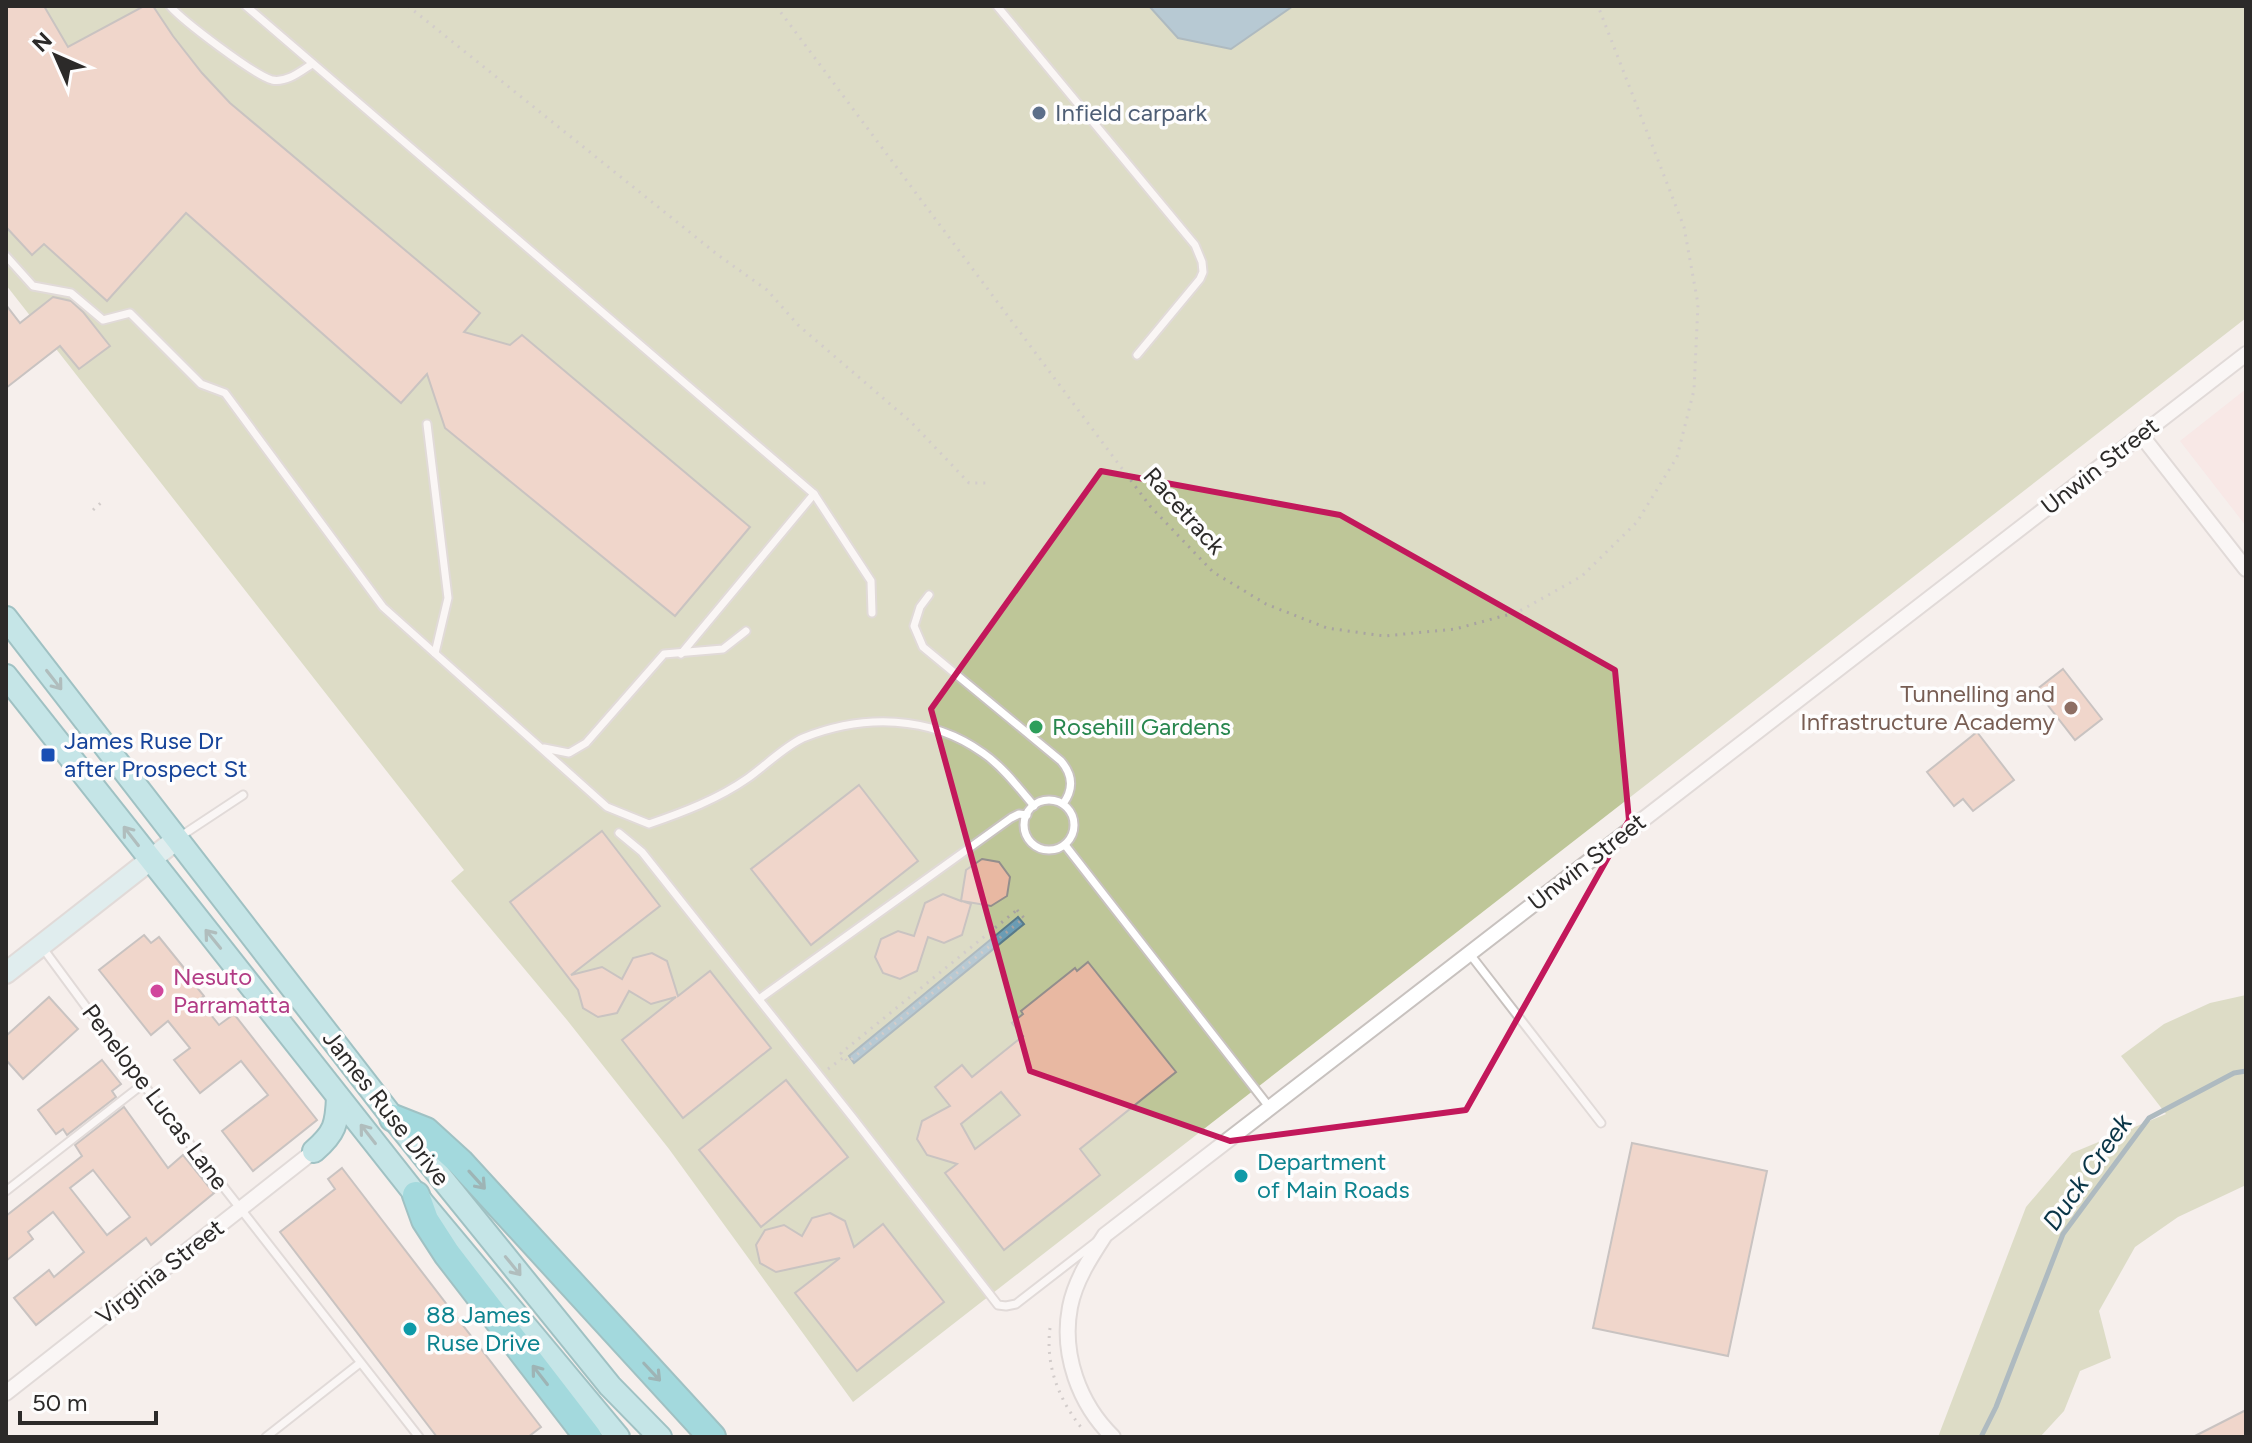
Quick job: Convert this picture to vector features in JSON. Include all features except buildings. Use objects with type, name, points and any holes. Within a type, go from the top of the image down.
[{"type":"highway","points":[[393,1118],[426,1131],[460,1162],[712,1437]]},
{"type":"highway","points":[[416,1195],[425,1220],[447,1254],[588,1437]]},
{"type":"main road","name":"James Ruse Drive","points":[[6,618],[393,1118],[610,1386],[660,1437]]},
{"type":"main road","name":"James Ruse Drive","points":[[6,676],[416,1195],[618,1437]]},
{"type":"main road","points":[[314,1151],[333,1131],[338,1097]]},
{"type":"street","name":"Unwin Street","points":[[1113,1437],[1092,1412],[1079,1388],[1072,1367],[1068,1327],[1070,1306],[1077,1286],[1105,1235],[2246,354]]},
{"type":"street","points":[[2141,435],[2246,569]]},
{"type":"street","points":[[6,973],[177,839]]},
{"type":"street","name":"Virginia Street","points":[[6,1393],[314,1151]]},
{"type":"lane","points":[[170,6],[244,65],[273,80],[289,79],[312,64]]},
{"type":"lane","points":[[246,6],[814,494],[871,581],[872,613]]},
{"type":"lane","points":[[997,6],[1172,215],[1200,254],[1203,272],[1200,279],[1137,355]]},
{"type":"lane","points":[[6,256],[33,286],[71,293],[103,320],[130,313],[201,384],[225,393],[383,607],[607,807],[649,824],[698,806],[734,786],[800,739],[852,724],[898,721],[949,732],[985,754],[1034,806]]},
{"type":"lane","points":[[427,424],[448,598],[435,653]]},
{"type":"lane","points":[[681,654],[814,494]]},
{"type":"lane","points":[[929,595],[920,607],[914,626],[923,647],[1061,761],[1070,776],[1071,785],[1063,804]]},
{"type":"lane","points":[[541,747],[569,753],[586,743],[664,654],[723,649],[746,631]]},
{"type":"lane","points":[[177,839],[243,795]]},
{"type":"lane","points":[[1048,800],[1063,804],[1069,810],[1074,824],[1065,845],[1049,850],[1034,845],[1025,825],[1027,815],[1034,806],[1048,800]]},
{"type":"lane","points":[[759,999],[1011,818],[1019,814],[1027,815]]},
{"type":"lane","points":[[619,833],[642,852],[998,1305],[1016,1304],[1105,1235]]},
{"type":"lane","points":[[1065,845],[1270,1109]]},
{"type":"lane","name":"Penelope Lucas Lane","points":[[41,945],[143,1084],[419,1437]]},
{"type":"lane","points":[[1469,953],[1601,1123]]},
{"type":"lane","points":[[6,1191],[143,1084]]},
{"type":"lane","points":[[266,1437],[360,1363]]},
{"type":"path","points":[[408,6],[718,255],[767,290],[798,325],[911,422],[969,483],[989,483]]},
{"type":"path","name":"Racetrack","points":[[776,6],[1150,506],[1213,572],[1266,604],[1327,628],[1384,636],[1455,629],[1518,612],[1582,576],[1637,522],[1677,457],[1694,390],[1698,304],[1684,227],[1598,6]]},
{"type":"path","points":[[93,510],[104,500]]},
{"type":"path","points":[[1017,910],[1024,918],[848,1062],[844,1057],[841,1053],[1017,910]]},
{"type":"path","points":[[820,1076],[844,1057]]},
{"type":"highlighted area","points":[[1101,471],[1340,515],[1615,670],[1629,820],[1466,1110],[1230,1141],[1030,1071],[931,709]]},
{"type":"shaded area","points":[[2246,389],[2246,526],[2180,441]]},
{"type":"green space","name":"Rosehill Gardens","points":[[6,6],[2246,6],[2246,318],[853,1402],[669,1149],[451,881],[464,870],[6,285]]},
{"type":"green space","points":[[2246,995],[2246,1185],[2178,1217],[2135,1247],[2099,1311],[2111,1358],[2080,1371],[2064,1411],[2040,1437],[1938,1437],[2026,1207],[2072,1153],[2166,1114],[2121,1056],[2164,1024],[2210,1003]]},
{"type":"water","points":[[1149,6],[1293,6],[1231,49],[1178,38]]},
{"type":"water","points":[[1018,917],[1024,924],[854,1063],[849,1056]]},
{"type":"waterway","name":"Duck Creek","points":[[1981,1437],[1996,1407],[2063,1234],[2149,1118],[2234,1073],[2246,1071]]},
{"type":"place","name":"Infield carpark","points":[[1039,113]]},
{"type":"place","name":"Tunnelling and Infrastructure Academy","points":[[2071,708]]},
{"type":"place","name":"Rosehill Gardens","points":[[1036,727]]},
{"type":"place","name":"James Ruse Dr after Prospect St","points":[[48,755]]},
{"type":"place","name":"Nesuto Parramatta","points":[[157,991]]},
{"type":"place","name":"Department of Main Roads","points":[[1241,1176]]},
{"type":"place","name":"88 James Ruse Drive","points":[[410,1329]]}]
